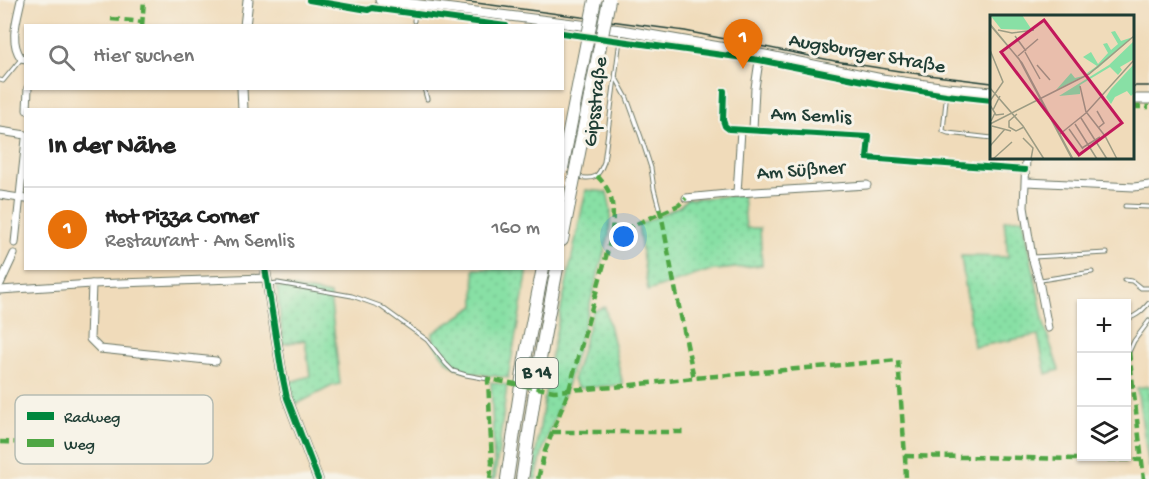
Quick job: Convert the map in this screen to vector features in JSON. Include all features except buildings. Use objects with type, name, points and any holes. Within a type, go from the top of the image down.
[{"type":"highway","points":[[567,172],[595,0]]},
{"type":"highway","points":[[564,230],[609,0]]},
{"type":"highway","name":"B 14","points":[[507,479],[525,359],[543,270]]},
{"type":"highway","name":"B 14","points":[[522,479],[540,359],[557,270]]},
{"type":"main road","points":[[245,24],[248,0]]},
{"type":"main road","name":"Augsburger Straße","points":[[380,0],[505,21],[544,24]]},
{"type":"main road","name":"Augsburger Straße","points":[[564,26],[621,30],[760,54],[882,79],[990,92]]},
{"type":"main road","points":[[242,90],[243,108]]},
{"type":"main road","points":[[266,277],[288,398],[318,479]]},
{"type":"street","points":[[21,0],[14,42],[16,51],[23,58]]},
{"type":"street","name":"Am Semlis","points":[[760,54],[755,88],[753,129],[869,136],[867,158],[1024,170]]},
{"type":"street","points":[[27,108],[28,90]]},
{"type":"street","points":[[724,91],[723,120],[725,126],[729,129],[753,129]]},
{"type":"street","name":"Am Süßner","points":[[737,193],[741,130]]},
{"type":"street","points":[[0,131],[24,137]]},
{"type":"street","points":[[1026,159],[1024,207],[1032,257],[1048,328]]},
{"type":"street","points":[[15,243],[24,168]]},
{"type":"street","points":[[1026,182],[1149,185]]},
{"type":"street","name":"Am Süßner","points":[[686,198],[867,185]]},
{"type":"street","points":[[0,195],[22,199]]},
{"type":"street","points":[[0,284],[14,254]]},
{"type":"street","points":[[0,290],[266,277]]},
{"type":"street","points":[[93,284],[90,339],[100,349],[216,361]]},
{"type":"lane","points":[[414,21],[415,5]]},
{"type":"lane","name":"Gipsstraße","points":[[567,172],[589,179],[597,176],[601,171],[621,30]]},
{"type":"lane","points":[[0,80],[3,81],[23,58]]},
{"type":"lane","points":[[615,77],[627,98],[634,117],[651,168],[659,208]]},
{"type":"lane","points":[[947,88],[943,131],[990,138]]},
{"type":"lane","points":[[425,90],[427,99]]},
{"type":"lane","points":[[1125,206],[1149,207]]},
{"type":"lane","points":[[1032,257],[1107,253]]},
{"type":"lane","points":[[1039,281],[1092,272]]},
{"type":"lane","points":[[266,277],[278,283],[352,296],[381,306],[427,340],[453,370],[488,379]]},
{"type":"lane","points":[[1124,280],[1132,281],[1141,288],[1149,288]]},
{"type":"lane","points":[[1131,318],[1143,311],[1149,303]]},
{"type":"lane","points":[[1131,348],[1149,321]]},
{"type":"green space","points":[[586,190],[607,192],[611,211],[609,235],[568,383],[543,450],[536,479],[532,479],[550,361]]},
{"type":"green space","points":[[743,195],[746,228],[760,228],[762,265],[708,271],[648,291],[638,225],[680,206],[687,199]]},
{"type":"green space","points":[[1023,218],[1045,328],[1059,370],[1046,374],[1038,335],[974,347],[961,256],[1008,257],[1004,220]]},
{"type":"green space","points":[[474,270],[528,270],[508,378],[460,369],[447,361],[433,342],[433,333],[475,306]]},
{"type":"green space","points":[[285,286],[330,295],[340,384],[295,405],[290,382],[310,376],[305,340],[283,344],[277,287]]},
{"type":"green space","points":[[605,307],[623,385],[578,388],[573,380],[593,311]]},
{"type":"green space","points":[[491,382],[507,385],[495,479],[491,479],[494,463]]},
{"type":"green space","points":[[1149,386],[1149,468],[1137,388]]},
{"type":"tram line","points":[[454,0],[685,31],[835,61],[990,83]]},
{"type":"tram line","points":[[1134,86],[1149,86]]},
{"type":"marked path","points":[[142,24],[144,0]]},
{"type":"marked path","points":[[111,19],[143,22]]},
{"type":"marked path","points":[[1134,107],[1149,107]]},
{"type":"marked path","points":[[538,479],[545,451],[569,390],[612,235],[612,203],[608,189],[597,176]]},
{"type":"marked path","points":[[612,235],[679,205],[686,198]]},
{"type":"marked path","points":[[659,208],[694,378]]},
{"type":"marked path","points":[[1129,353],[1144,479]]},
{"type":"marked path","points":[[490,479],[492,463],[488,379],[554,391],[898,360],[906,479]]},
{"type":"marked path","points":[[552,432],[684,432]]},
{"type":"marked path","points":[[0,442],[15,442]]},
{"type":"marked path","points":[[905,456],[1142,460]]},
{"type":"cycle path","points":[[309,0],[368,10],[372,8],[491,24]]},
{"type":"cycle path","points":[[564,33],[759,60],[884,85],[990,100]]},
{"type":"cycle path","points":[[724,91],[723,120],[729,129],[869,137],[867,158],[1025,170]]},
{"type":"cycle path","points":[[265,270],[287,398],[318,479]]},
{"type":"place","name":"Hot Pizza Corner","points":[[743,69]]}]
